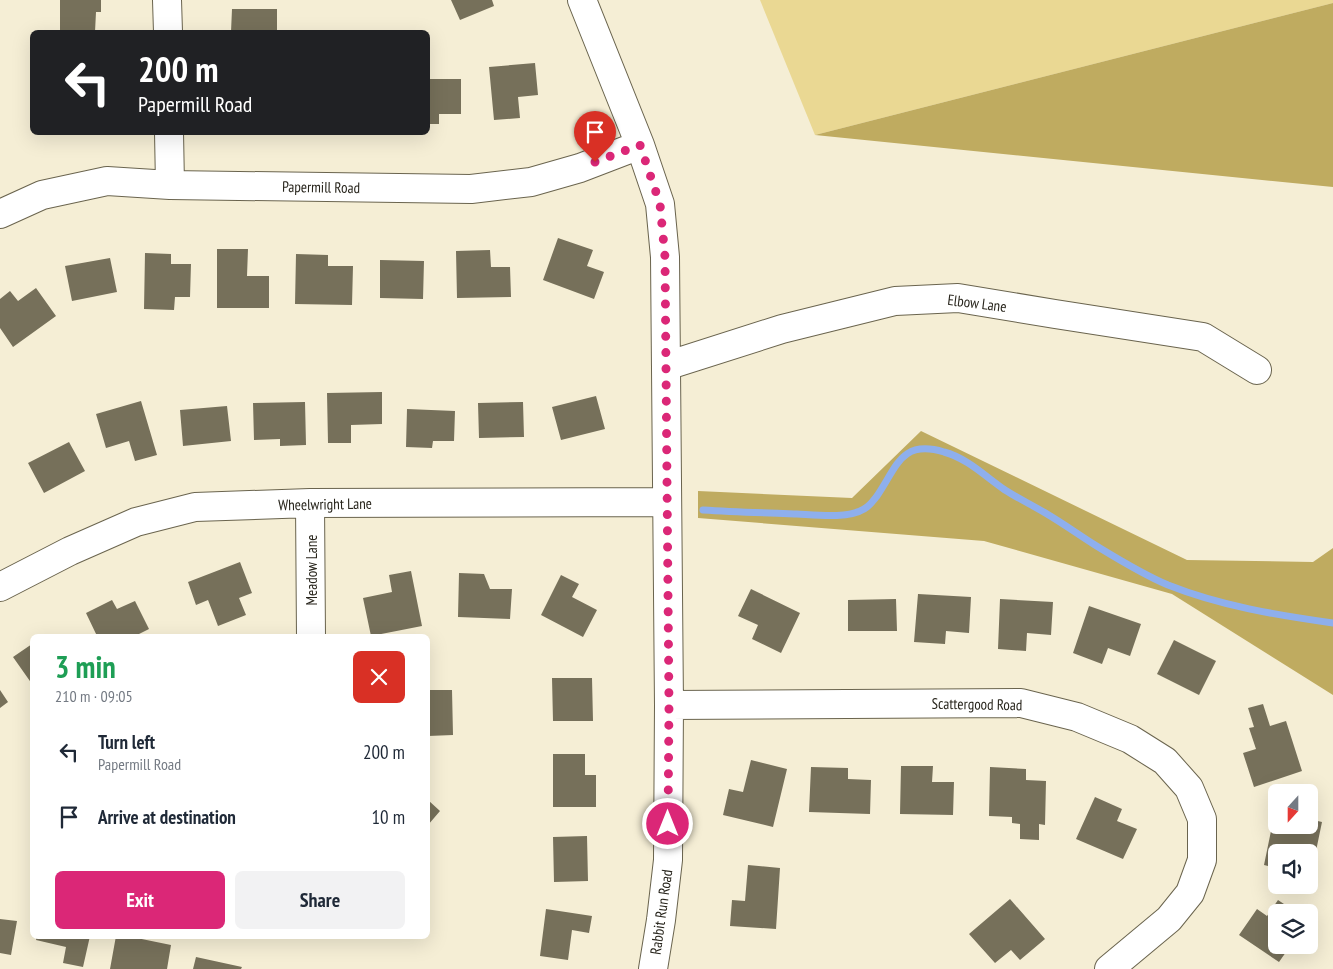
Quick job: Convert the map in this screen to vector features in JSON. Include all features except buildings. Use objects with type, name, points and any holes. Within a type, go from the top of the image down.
[{"type":"street","points":[[168,0],[168,30]]},
{"type":"street","name":"Rabbit Run Road","points":[[591,3],[660,204],[665,257],[669,705],[668,860],[653,969]]},
{"type":"street","points":[[169,135],[170,185]]},
{"type":"street","name":"Papermill Road","points":[[0,214],[42,195],[106,181],[170,185],[471,190],[531,182],[580,168],[640,145]]},
{"type":"street","name":"Elbow Lane","points":[[666,366],[782,329],[894,301],[958,298],[1203,337],[1257,370]]},
{"type":"street","name":"Wheelwright Lane","points":[[0,587],[70,551],[136,522],[195,507],[310,504],[667,502]]},
{"type":"street","name":"Meadow Lane","points":[[310,504],[311,634]]},
{"type":"street","name":"Scattergood Road","points":[[669,705],[1021,703],[1078,717],[1130,739],[1165,761],[1189,788],[1202,819],[1202,860],[1190,893],[1169,919],[1109,969]]},
{"type":"shaded area","points":[[760,0],[1333,0],[1333,3],[815,135]]},
{"type":"shaded area","points":[[1333,3],[1333,187],[815,135]]},
{"type":"shaded area","points":[[921,431],[1187,560],[1313,562],[1333,548],[1333,695],[1172,594],[984,541],[698,518],[698,491],[852,498]]},
{"type":"waterway","points":[[703,510],[832,516],[857,512],[873,502],[902,458],[918,449],[930,449],[961,459],[1005,490],[1140,571],[1168,585],[1208,599],[1249,609],[1333,623]]},
{"type":"route","points":[[595,162],[640,145],[660,204],[665,257],[669,705],[668,824]]}]
